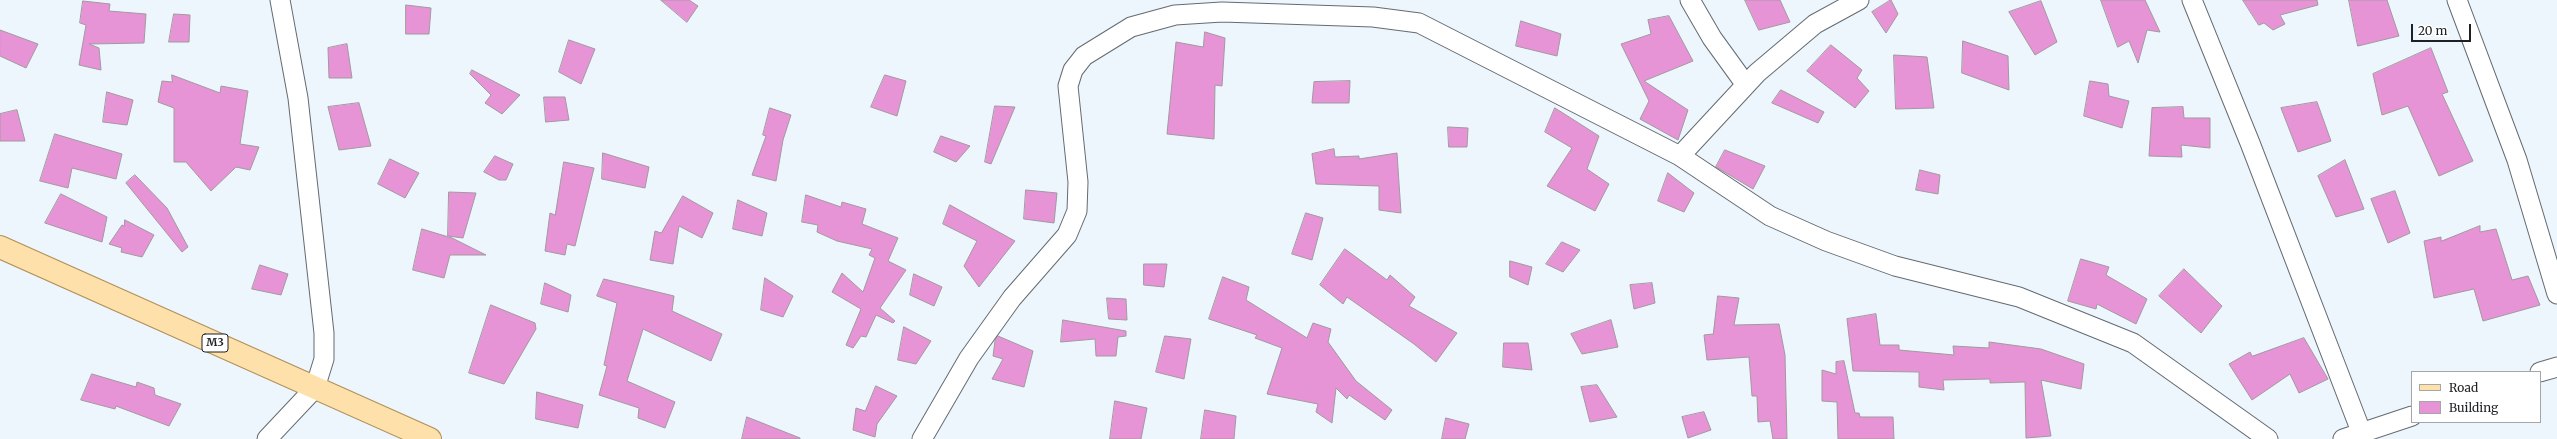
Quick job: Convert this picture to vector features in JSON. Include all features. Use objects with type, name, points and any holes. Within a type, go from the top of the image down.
[{"type":"main road","name":"M3","points":[[0,247],[430,439]]},
{"type":"street","points":[[267,439],[315,388],[324,359],[324,333],[298,98],[280,0]]},
{"type":"street","points":[[1690,0],[1712,38],[1746,85]]},
{"type":"street","points":[[1680,156],[1746,85],[1815,24],[1859,0]]},
{"type":"street","points":[[2192,0],[2250,143],[2362,434]]},
{"type":"street","points":[[2457,0],[2517,160],[2557,294]]},
{"type":"street","points":[[922,439],[969,358],[1012,298],[1067,235],[1077,211],[1078,182],[1068,86],[1073,70],[1084,56],[1131,27],[1175,15],[1220,6],[1373,17],[1419,23],[1680,156],[1770,216],[1826,241],[1895,266],[2019,297],[2133,343],[2268,439]]},
{"type":"street","points":[[2541,372],[2557,367]]},
{"type":"street","points":[[2343,439],[2362,434],[2411,416]]},
{"type":"building","points":[[661,0],[689,0],[698,6],[687,22]]},
{"type":"building","points":[[1745,0],[1780,0],[1790,22],[1759,30]]},
{"type":"building","points":[[1891,0],[1898,14],[1886,33],[1872,12]]},
{"type":"building","points":[[2101,0],[2145,0],[2160,32],[2147,30],[2138,63],[2129,41],[2118,47]]},
{"type":"building","points":[[2243,0],[2317,0],[2318,5],[2280,15],[2285,24],[2273,30],[2264,23],[2259,25]]},
{"type":"building","points":[[2349,0],[2387,0],[2399,36],[2358,46]]},
{"type":"building","points":[[83,1],[110,4],[109,11],[146,14],[144,43],[89,44],[99,48],[101,70],[79,65],[86,25],[80,23]]},
{"type":"building","points":[[2041,1],[2057,42],[2035,55],[2009,12]]},
{"type":"building","points":[[406,5],[431,8],[429,34],[406,34]]},
{"type":"building","points":[[174,14],[190,15],[189,42],[169,42]]},
{"type":"building","points":[[1669,16],[1693,61],[1644,81],[1688,110],[1678,140],[1640,119],[1649,101],[1621,44],[1651,34],[1648,20]]},
{"type":"building","points":[[1521,21],[1561,34],[1557,56],[1516,46]]},
{"type":"building","points":[[0,30],[38,44],[26,68],[0,56]]},
{"type":"building","points":[[1205,32],[1225,38],[1222,86],[1215,85],[1214,139],[1167,134],[1176,42],[1203,47]]},
{"type":"building","points":[[569,40],[595,49],[581,84],[559,72]]},
{"type":"building","points":[[1963,41],[2008,56],[2009,90],[1962,73]]},
{"type":"building","points":[[347,44],[352,78],[329,78],[328,48]]},
{"type":"building","points":[[1831,45],[1862,70],[1857,78],[1869,91],[1855,108],[1807,71]]},
{"type":"building","points":[[2431,48],[2448,92],[2442,94],[2473,161],[2439,176],[2408,106],[2382,115],[2373,74]]},
{"type":"building","points":[[1894,55],[1927,57],[1934,108],[1896,109]]},
{"type":"building","points":[[472,70],[520,95],[502,114],[485,103],[491,95],[470,74]]},
{"type":"building","points":[[172,75],[220,93],[221,86],[248,91],[240,144],[259,147],[250,170],[236,167],[211,191],[186,162],[174,162],[174,108],[158,102],[162,81],[172,82]]},
{"type":"building","points":[[885,75],[906,81],[897,116],[871,107]]},
{"type":"building","points":[[1350,81],[1349,103],[1312,103],[1314,82]]},
{"type":"building","points":[[2090,81],[2108,84],[2109,96],[2129,101],[2122,128],[2084,116]]},
{"type":"building","points":[[1781,90],[1824,112],[1818,123],[1772,103]]},
{"type":"building","points":[[107,92],[133,100],[127,125],[103,122]]},
{"type":"building","points":[[544,97],[565,97],[569,120],[546,122]]},
{"type":"building","points":[[2317,102],[2331,141],[2298,152],[2281,108]]},
{"type":"building","points":[[359,103],[371,146],[339,150],[328,107]]},
{"type":"building","points":[[995,106],[1015,107],[991,164],[985,162]]},
{"type":"building","points":[[2183,107],[2184,118],[2210,118],[2210,148],[2181,145],[2182,157],[2149,156],[2152,108]]},
{"type":"building","points":[[770,108],[791,115],[783,140],[776,181],[752,175],[766,136],[763,135]]},
{"type":"building","points":[[1555,108],[1599,136],[1587,169],[1609,184],[1595,211],[1547,186],[1572,148],[1545,132]]},
{"type":"building","points":[[17,110],[25,141],[0,141],[0,114]]},
{"type":"building","points":[[1448,127],[1468,128],[1467,147],[1449,147]]},
{"type":"building","points":[[55,134],[122,154],[116,179],[72,168],[68,188],[40,181]]},
{"type":"building","points":[[941,136],[970,146],[956,162],[934,152]]},
{"type":"building","points":[[1334,149],[1335,157],[1359,156],[1359,159],[1397,153],[1401,213],[1379,210],[1379,186],[1316,184],[1312,154]]},
{"type":"building","points":[[1725,150],[1765,166],[1753,189],[1716,167]]},
{"type":"building","points":[[603,153],[649,167],[645,188],[602,179]]},
{"type":"building","points":[[495,156],[513,164],[506,180],[499,180],[484,172]]},
{"type":"building","points":[[390,159],[419,173],[405,198],[378,184]]},
{"type":"building","points":[[2345,160],[2364,209],[2336,217],[2318,176]]},
{"type":"building","points":[[564,162],[594,168],[575,246],[567,244],[565,255],[545,251],[550,213],[555,215]]},
{"type":"building","points":[[1920,170],[1940,175],[1938,194],[1916,190]]},
{"type":"building","points":[[1668,173],[1694,193],[1684,212],[1658,201]]},
{"type":"building","points":[[135,175],[167,208],[188,247],[182,252],[126,183]]},
{"type":"building","points":[[1026,190],[1057,193],[1054,223],[1024,219]]},
{"type":"building","points":[[2395,191],[2410,233],[2388,243],[2371,199]]},
{"type":"building","points":[[449,192],[476,193],[463,238],[448,236]]},
{"type":"building","points":[[61,194],[107,217],[102,242],[45,223]]},
{"type":"building","points":[[806,195],[841,207],[842,202],[866,209],[862,224],[898,238],[888,261],[906,270],[880,308],[895,321],[893,323],[876,315],[866,337],[861,336],[853,348],[846,345],[861,309],[832,292],[842,273],[863,292],[875,258],[869,255],[872,249],[837,241],[817,232],[818,225],[802,222]]},
{"type":"building","points":[[683,196],[713,213],[702,238],[679,226],[673,264],[650,260],[655,231],[661,233]]},
{"type":"building","points":[[738,200],[767,213],[762,236],[733,229]]},
{"type":"building","points":[[950,205],[1015,241],[979,287],[964,266],[977,241],[943,224]]},
{"type":"building","points":[[1306,213],[1323,218],[1312,260],[1292,254]]},
{"type":"building","points":[[125,220],[154,235],[142,257],[121,252],[122,248],[109,244],[122,225],[124,226]]},
{"type":"building","points":[[2480,226],[2480,232],[2496,229],[2512,280],[2528,276],[2540,305],[2483,321],[2474,289],[2434,298],[2424,241],[2441,237],[2441,241]]},
{"type":"building","points":[[422,229],[452,238],[486,255],[450,255],[444,278],[413,270]]},
{"type":"building","points":[[1562,242],[1580,250],[1563,272],[1546,264]]},
{"type":"building","points":[[1345,249],[1387,280],[1390,275],[1415,297],[1409,306],[1457,333],[1436,362],[1414,344],[1347,297],[1343,304],[1320,285]]},
{"type":"building","points":[[2081,259],[2109,267],[2106,275],[2147,299],[2136,324],[2097,304],[2096,309],[2068,301]]},
{"type":"building","points":[[1510,261],[1532,267],[1528,285],[1510,277]]},
{"type":"building","points":[[1144,264],[1167,264],[1164,287],[1144,285]]},
{"type":"building","points":[[260,265],[288,274],[281,295],[252,289]]},
{"type":"building","points":[[2184,269],[2222,306],[2201,333],[2159,296]]},
{"type":"building","points":[[914,274],[942,287],[934,306],[910,295]]},
{"type":"building","points":[[1223,277],[1249,287],[1246,300],[1307,338],[1313,323],[1331,329],[1328,342],[1356,381],[1392,410],[1385,420],[1349,395],[1347,399],[1336,388],[1332,423],[1316,412],[1318,404],[1267,394],[1282,348],[1255,338],[1257,335],[1209,319]]},
{"type":"building","points":[[765,278],[793,296],[783,317],[761,310]]},
{"type":"building","points":[[604,279],[674,296],[672,311],[722,334],[711,361],[643,329],[627,381],[675,402],[665,428],[638,418],[639,408],[599,395],[607,366],[604,365],[617,303],[597,296]]},
{"type":"building","points":[[545,283],[571,295],[568,312],[541,304]]},
{"type":"building","points":[[1652,283],[1655,303],[1634,309],[1630,285]]},
{"type":"building","points":[[1718,296],[1739,298],[1734,325],[1779,324],[1785,355],[1787,439],[1773,439],[1770,421],[1758,422],[1757,396],[1752,396],[1749,357],[1707,360],[1704,335],[1713,334]]},
{"type":"building","points":[[1107,298],[1126,299],[1127,320],[1109,319]]},
{"type":"building","points":[[491,305],[535,323],[536,329],[504,384],[469,373]]},
{"type":"building","points":[[1876,314],[1880,345],[1899,345],[1899,350],[1954,355],[1953,346],[1989,348],[1989,342],[2041,349],[2084,364],[2081,389],[2041,380],[2051,436],[2026,438],[2025,382],[1990,383],[1990,379],[1943,380],[1944,390],[1919,387],[1919,372],[1853,371],[1847,319]]},
{"type":"building","points":[[1063,320],[1126,331],[1126,336],[1118,337],[1116,356],[1096,356],[1095,339],[1061,342]]},
{"type":"building","points":[[1611,320],[1618,347],[1582,354],[1571,334]]},
{"type":"building","points":[[904,327],[931,341],[916,364],[898,360]]},
{"type":"building","points":[[998,336],[1033,351],[1024,387],[992,379],[1003,359],[993,356],[995,341]]},
{"type":"building","points":[[1165,336],[1191,339],[1184,379],[1156,372]]},
{"type":"building","points":[[2304,338],[2328,379],[2299,393],[2290,374],[2252,400],[2229,364],[2250,352],[2252,356]]},
{"type":"building","points":[[1504,343],[1528,343],[1532,370],[1503,367]]},
{"type":"building","points":[[1844,361],[1855,413],[1859,413],[1860,417],[1893,417],[1894,439],[1838,439],[1837,402],[1822,401],[1822,370],[1836,374],[1836,362]]},
{"type":"building","points":[[92,374],[136,387],[137,382],[154,388],[155,395],[181,404],[169,426],[116,406],[115,409],[81,400]]},
{"type":"building","points":[[1597,385],[1617,417],[1590,422],[1581,387]]},
{"type":"building","points":[[876,386],[897,396],[877,424],[875,437],[853,430],[856,408],[865,411]]},
{"type":"building","points":[[537,392],[583,405],[578,428],[536,419]]},
{"type":"building","points":[[1115,401],[1147,408],[1141,439],[1110,439]]},
{"type":"building","points":[[1205,410],[1236,416],[1234,439],[1201,439]]},
{"type":"building","points":[[1704,412],[1711,430],[1688,438],[1682,417]]},
{"type":"building","points":[[747,417],[800,438],[800,439],[742,439]]},
{"type":"building","points":[[1446,418],[1469,424],[1465,439],[1442,439]]}]
